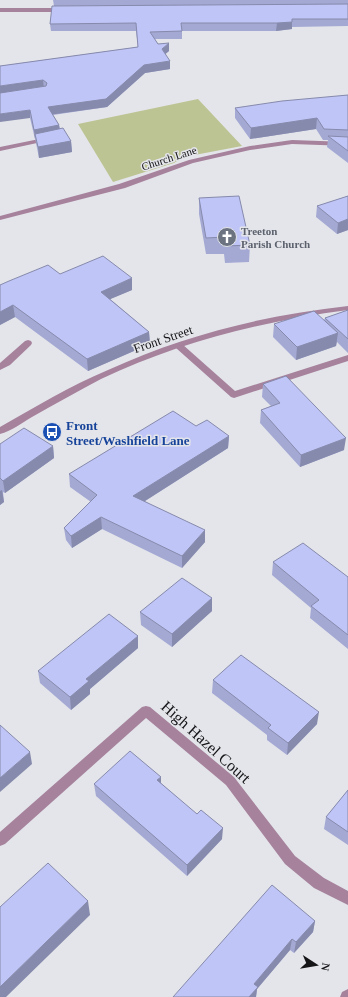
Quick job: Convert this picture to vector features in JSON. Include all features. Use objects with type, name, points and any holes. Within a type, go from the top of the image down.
[{"type":"street","points":[[0,10],[43,7],[70,10]]},
{"type":"street","points":[[0,148],[57,137]]},
{"type":"street","name":"Church Lane","points":[[0,218],[122,186],[190,161],[243,149],[292,142],[348,144]]},
{"type":"street","name":"Front Street","points":[[0,431],[60,397],[111,372],[179,346],[246,325],[300,313],[348,308]]},
{"type":"street","points":[[0,367],[7,363],[28,343]]},
{"type":"street","points":[[179,346],[234,395],[348,358]]},
{"type":"street","name":"High Hazel Court","points":[[0,840],[146,711],[230,781],[290,860],[319,883],[348,898]]},
{"type":"green space","points":[[198,99],[242,146],[184,157],[174,163],[113,182],[78,124]]},
{"type":"building","points":[[348,4],[348,19],[292,19],[292,22],[277,23],[181,23],[182,31],[150,32],[158,44],[169,43],[162,49],[170,61],[144,65],[106,99],[48,107],[59,125],[34,130],[30,110],[0,114],[0,93],[46,86],[47,83],[43,80],[0,86],[0,66],[138,47],[136,23],[50,24],[52,6]]},
{"type":"building","points":[[348,95],[348,130],[324,129],[317,118],[251,128],[235,108],[282,101]]},
{"type":"building","points":[[63,128],[71,141],[38,147],[35,134]]},
{"type":"building","points":[[328,136],[348,137],[348,151]]},
{"type":"building","points":[[239,196],[250,245],[226,246],[224,237],[206,238],[199,198]]},
{"type":"building","points":[[348,196],[348,219],[338,223],[317,206]]},
{"type":"building","points":[[103,256],[132,278],[101,292],[149,332],[87,359],[13,305],[0,312],[0,285],[48,265],[60,274]]},
{"type":"building","points":[[348,310],[348,339],[325,318]]},
{"type":"building","points":[[314,311],[338,333],[297,347],[274,324]]},
{"type":"building","points":[[286,376],[346,438],[301,455],[261,410],[280,403],[263,384]]},
{"type":"building","points":[[173,411],[196,426],[207,420],[229,436],[133,496],[205,530],[182,556],[101,517],[71,536],[64,528],[97,495],[69,474]]},
{"type":"building","points":[[24,428],[53,446],[3,481],[0,478],[0,444]]},
{"type":"building","points":[[303,543],[348,577],[348,635],[311,606],[319,600],[273,562]]},
{"type":"building","points":[[182,578],[212,598],[172,634],[140,612]]},
{"type":"building","points":[[109,614],[138,636],[86,679],[89,681],[70,697],[38,671]]},
{"type":"building","points":[[241,655],[319,712],[288,743],[268,728],[271,725],[213,680]]},
{"type":"building","points":[[0,725],[30,752],[0,778]]},
{"type":"building","points":[[130,751],[161,777],[157,780],[197,814],[201,810],[223,828],[187,865],[94,784]]},
{"type":"building","points":[[348,790],[348,832],[326,817]]},
{"type":"building","points":[[48,863],[88,901],[0,987],[0,907]]},
{"type":"building","points":[[272,885],[315,921],[296,942],[292,939],[254,984],[258,987],[249,997],[173,997]]},
{"type":"place","name":"Treeton Parish Church","points":[[227,237]]},
{"type":"place","name":"Front Street/Washfield Lane","points":[[52,432]]}]
